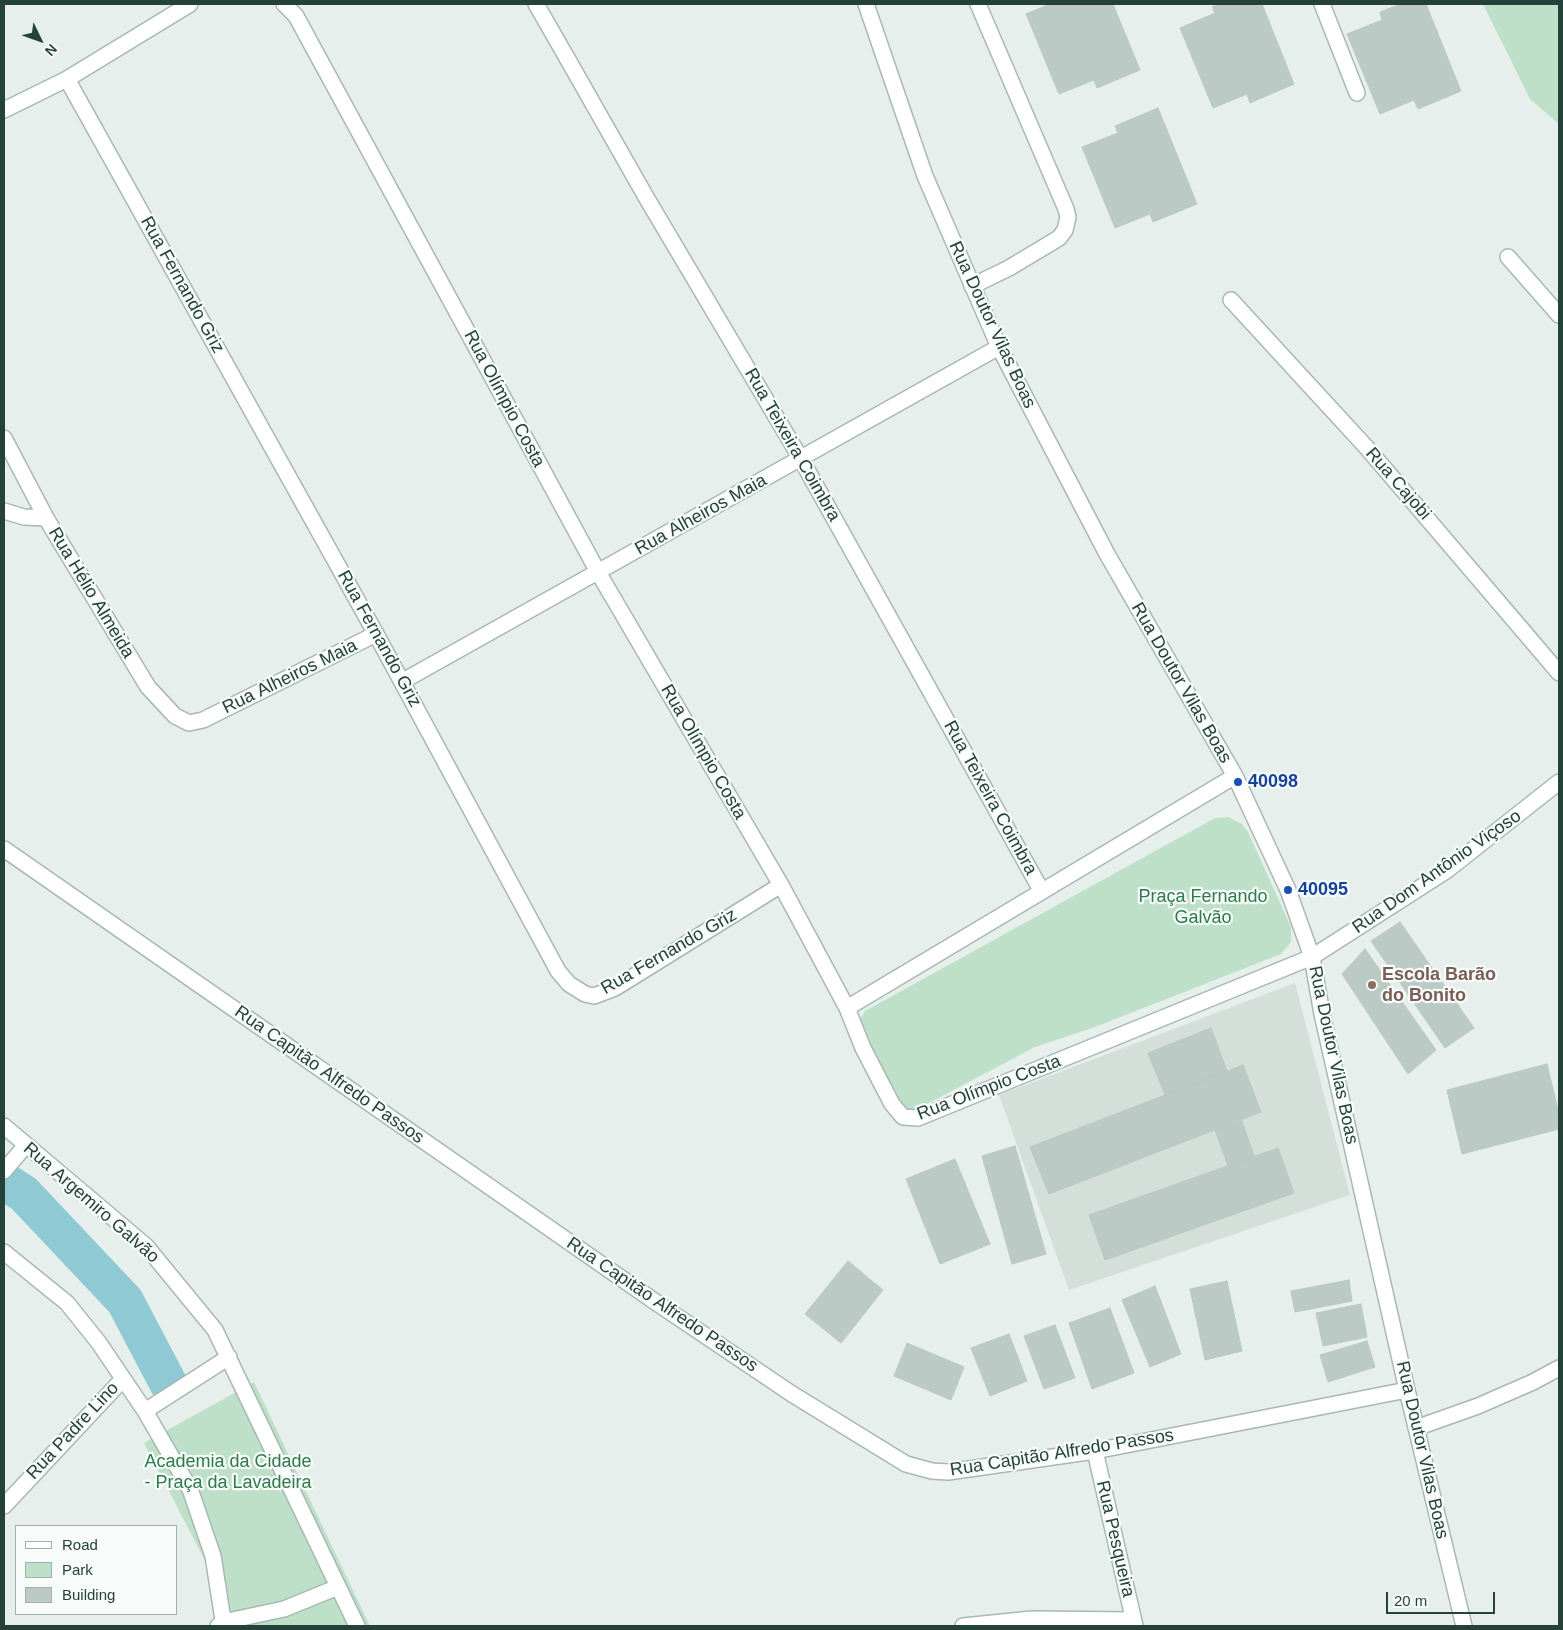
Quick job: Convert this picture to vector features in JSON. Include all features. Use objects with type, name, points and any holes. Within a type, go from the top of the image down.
[{"type":"street","points":[[4,110],[67,80],[190,4]]},
{"type":"street","name":"Rua Olímpio Costa","points":[[284,4],[296,16],[598,572],[781,885],[847,1008],[863,1048],[898,1114],[909,1119],[928,1114],[1312,957]]},
{"type":"street","name":"Rua Teixeira Coimbra","points":[[536,4],[646,197],[801,459],[1041,890]]},
{"type":"street","name":"Rua Doutor Vilas Boas","points":[[866,4],[924,176],[999,347],[1107,554],[1235,776],[1288,890],[1312,957],[1322,1014],[1407,1390],[1464,1626]]},
{"type":"street","points":[[972,286],[1009,268],[1059,238],[1065,230],[1068,217],[978,4]]},
{"type":"street","points":[[1322,4],[1357,93]]},
{"type":"street","name":"Rua Fernando Griz","points":[[67,80],[403,681],[558,971],[569,984],[585,994],[594,996],[615,988],[781,885]]},
{"type":"street","points":[[1508,257],[1559,315]]},
{"type":"street","name":"Rua Cajobi","points":[[1231,300],[1367,448],[1559,672]]},
{"type":"street","name":"Rua Alheiros Maia","points":[[403,681],[999,347]]},
{"type":"street","name":"Rua Hélio Almeida","points":[[4,438],[46,518],[148,687],[175,716],[189,723],[203,720]]},
{"type":"street","points":[[4,511],[24,517],[46,518]]},
{"type":"street","name":"Rua Alheiros Maia","points":[[203,720],[376,634]]},
{"type":"street","points":[[847,1008],[1041,890],[1235,776]]},
{"type":"street","name":"Rua Dom Antônio Viçoso","points":[[1312,957],[1446,871],[1559,782]]},
{"type":"street","name":"Rua Capitão Alfredo Passos","points":[[4,849],[670,1312],[792,1394],[906,1464],[948,1472],[1094,1451],[1407,1390]]},
{"type":"street","name":"Rua Argemiro Galvão","points":[[4,1126],[23,1149],[146,1246],[215,1330],[357,1626]]},
{"type":"street","points":[[4,1171],[23,1149]]},
{"type":"street","points":[[4,1252],[67,1303],[99,1343],[145,1411],[190,1489],[213,1556],[222,1625],[284,1609],[338,1586]]},
{"type":"street","points":[[145,1411],[229,1357]]},
{"type":"street","points":[[1416,1428],[1478,1406],[1534,1382],[1559,1368]]},
{"type":"street","name":"Rua Padre Lino","points":[[4,1506],[122,1378]]},
{"type":"street","name":"Rua Pesqueira","points":[[1094,1451],[1134,1623]]},
{"type":"street","points":[[964,1626],[1032,1619],[1134,1623]]},
{"type":"shaded area","points":[[1295,983],[1350,1195],[1069,1290],[999,1095]]},
{"type":"green space","points":[[1483,4],[1559,4],[1559,124],[1530,99]]},
{"type":"green space","name":"Praça Fernando Galvão","points":[[1228,817],[1242,824],[1248,832],[1291,927],[1291,942],[1281,954],[1095,1027],[1035,1047],[912,1112],[905,1109],[863,1033],[859,1021],[865,1011],[1215,818]]},
{"type":"green space","name":"Academia da Cidade - Praça da Lavadeira","points":[[254,1382],[370,1626],[239,1626],[144,1443]]},
{"type":"building","points":[[1050,4],[1113,4],[1140,70],[1097,88],[1094,80],[1059,94],[1026,14]]},
{"type":"building","points":[[1219,4],[1262,4],[1294,84],[1250,103],[1247,94],[1213,108],[1180,28],[1215,13],[1212,7]]},
{"type":"building","points":[[1401,4],[1426,4],[1461,91],[1418,109],[1414,100],[1380,114],[1347,34],[1382,20],[1380,12]]},
{"type":"building","points":[[1158,108],[1197,204],[1153,222],[1150,214],[1115,228],[1082,147],[1118,133],[1115,126]]},
{"type":"building","points":[[1400,922],[1474,1028],[1445,1048],[1371,941]]},
{"type":"building","points":[[1365,949],[1436,1050],[1408,1074],[1342,974]]},
{"type":"building","points":[[1211,1028],[1227,1071],[1165,1095],[1148,1053]]},
{"type":"building","points":[[1547,1064],[1559,1114],[1559,1129],[1462,1154],[1447,1090]]},
{"type":"building","points":[[1243,1065],[1261,1112],[1049,1194],[1030,1147]]},
{"type":"building","points":[[1242,1121],[1254,1156],[1228,1166],[1215,1130]]},
{"type":"building","points":[[1015,1146],[1046,1254],[1012,1264],[982,1156]]},
{"type":"building","points":[[1278,1148],[1294,1193],[1105,1260],[1089,1215]]},
{"type":"building","points":[[955,1159],[990,1244],[940,1264],[906,1179]]},
{"type":"building","points":[[848,1261],[883,1290],[841,1343],[805,1314]]},
{"type":"building","points":[[1349,1280],[1352,1301],[1295,1312],[1291,1291]]},
{"type":"building","points":[[1227,1281],[1242,1351],[1205,1360],[1190,1289]]},
{"type":"building","points":[[1155,1286],[1181,1354],[1150,1367],[1122,1300]]},
{"type":"building","points":[[1361,1304],[1367,1337],[1323,1346],[1316,1313]]},
{"type":"building","points":[[1110,1308],[1134,1373],[1092,1389],[1069,1323]]},
{"type":"building","points":[[1055,1325],[1075,1378],[1044,1389],[1024,1336]]},
{"type":"building","points":[[1009,1334],[1027,1381],[990,1396],[971,1348]]},
{"type":"building","points":[[1367,1341],[1375,1367],[1328,1382],[1320,1355]]},
{"type":"building","points":[[907,1343],[964,1367],[951,1400],[894,1376]]},
{"type":"waterway","points":[[4,1181],[24,1194],[125,1301],[168,1383]]},
{"type":"place","name":"40098","points":[[1238,782]]},
{"type":"place","name":"40095","points":[[1288,890]]},
{"type":"place","name":"Escola Barão do Bonito","points":[[1372,985]]}]
